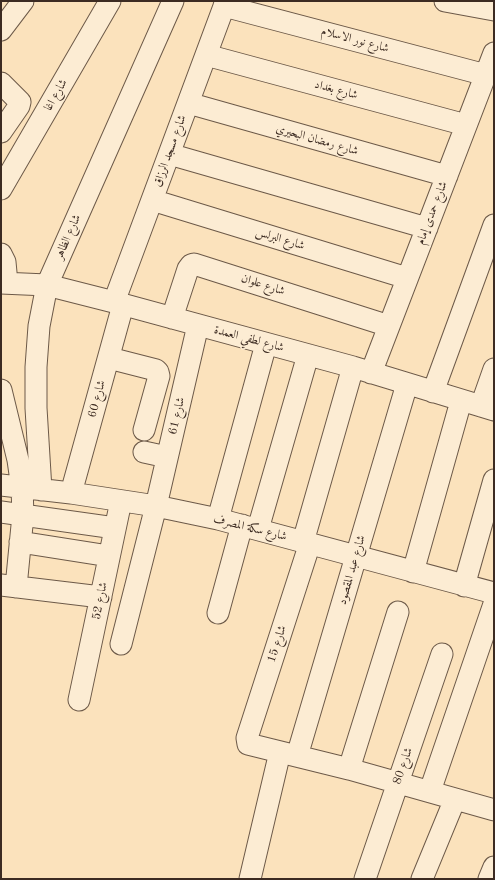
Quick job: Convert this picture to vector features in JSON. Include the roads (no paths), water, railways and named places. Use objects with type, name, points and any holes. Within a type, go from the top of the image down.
[{"type":"street","points":[[1,30],[23,1]]},
{"type":"street","name":"شارع اغا","points":[[1,190],[110,1]]},
{"type":"street","name":"شارع الظاهر","points":[[31,489],[39,326],[47,285],[172,1]]},
{"type":"street","points":[[445,1],[494,10]]},
{"type":"street","name":"شارع مسجد الرزاق","points":[[119,303],[152,200],[225,3]]},
{"type":"street","name":"شارع نور الاسلام","points":[[225,3],[486,74]]},
{"type":"street","name":"شارع حمدى إمام","points":[[362,370],[389,326],[494,53]]},
{"type":"street","name":"شارع بغداد","points":[[206,55],[466,125]]},
{"type":"street","points":[[1,83],[20,102],[19,106],[1,132]]},
{"type":"street","name":"شارع رمضان البحيري","points":[[188,103],[447,176]]},
{"type":"street","points":[[169,154],[427,228]]},
{"type":"street","name":"شارع البرلس","points":[[152,200],[407,278]]},
{"type":"street","points":[[433,392],[494,225]]},
{"type":"street","points":[[1,254],[5,262],[4,283]]},
{"type":"street","name":"شارع علوان","points":[[172,318],[188,268],[194,264],[389,326]]},
{"type":"street","name":"شارع لطفي العمدة","points":[[4,283],[47,285],[119,303],[362,370],[487,408]]},
{"type":"street","name":"شارع 60","points":[[72,493],[109,358],[119,303]]},
{"type":"street","name":"شارع 61","points":[[121,644],[156,506],[198,325]]},
{"type":"street","points":[[218,520],[266,344]]},
{"type":"street","points":[[218,613],[250,527],[308,355]]},
{"type":"street","points":[[109,358],[156,370],[158,372],[159,376],[144,430]]},
{"type":"street","points":[[487,408],[494,369]]},
{"type":"street","name":"شارع 15","points":[[289,754],[248,744],[247,738],[306,543],[362,370]]},
{"type":"street","name":"شارع عبد المقصود","points":[[250,879],[289,754],[356,556],[407,384]]},
{"type":"street","points":[[1,390],[10,459],[31,489],[23,515],[20,542],[8,586],[100,597]]},
{"type":"street","points":[[413,572],[461,400]]},
{"type":"street","points":[[144,452],[167,457]]},
{"type":"street","points":[[464,586],[494,480]]},
{"type":"street","name":"شارع سكة المصرف","points":[[1,485],[72,493],[156,506],[250,527],[494,594]]},
{"type":"street","name":"شارع 52","points":[[79,700],[121,501]]},
{"type":"street","points":[[1,512],[115,528]]},
{"type":"street","points":[[20,542],[109,556]]},
{"type":"street","points":[[430,791],[494,604]]},
{"type":"street","points":[[349,769],[398,612]]},
{"type":"street","name":"شارع 80","points":[[365,879],[442,654]]},
{"type":"street","points":[[289,754],[398,782],[494,810]]},
{"type":"street","points":[[422,879],[455,799]]},
{"type":"street","points":[[489,879],[494,867]]}]
